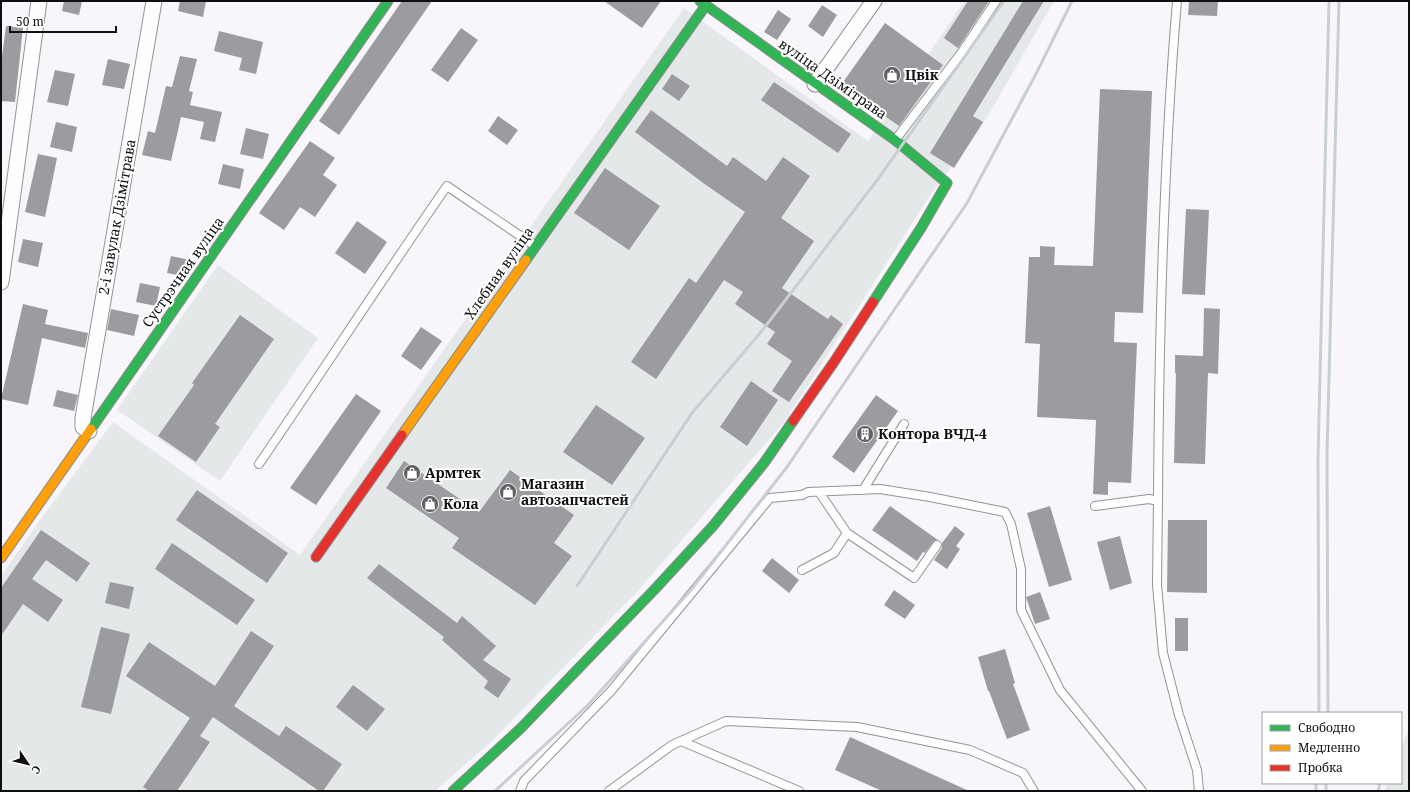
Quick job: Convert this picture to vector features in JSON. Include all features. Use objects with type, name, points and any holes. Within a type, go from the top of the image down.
[{"type":"street","points":[[1,282],[39,1]]},
{"type":"street","name":"2-і завулак Дзімітрава","points":[[89,431],[84,427],[83,418],[154,1]]},
{"type":"street","name":"Сустрэчная вуліца","points":[[1,558],[388,1]]},
{"type":"street","points":[[815,84],[874,1]]},
{"type":"street","name":"вуліца Дзімітрава","points":[[453,791],[521,728],[714,526],[764,464],[834,362],[921,228],[947,183],[895,140],[703,3]]},
{"type":"street","name":"Хлебная вуліца","points":[[316,556],[535,246],[703,3]]},
{"type":"lane","points":[[895,140],[962,52],[996,1]]},
{"type":"lane","points":[[1177,1],[1173,50],[1164,230],[1159,371],[1157,585],[1163,653],[1179,715],[1197,770],[1199,791]]},
{"type":"lane","points":[[259,464],[447,186],[535,246]]},
{"type":"lane","points":[[863,490],[904,424]]},
{"type":"lane","points":[[520,791],[524,781],[652,646],[766,508],[770,498],[819,492],[880,489],[930,496],[1005,512],[1011,524],[1020,569],[1021,610],[1060,690],[1142,791]]},
{"type":"lane","points":[[819,492],[847,533],[914,578],[937,545]]},
{"type":"lane","points":[[1095,506],[1149,499],[1158,501]]},
{"type":"lane","points":[[802,570],[834,553],[847,533]]},
{"type":"lane","points":[[609,791],[672,745],[726,721],[857,727],[970,750],[1023,773],[1034,791]]},
{"type":"lane","points":[[682,741],[799,791]]},
{"type":"shaded area","points":[[965,1],[1054,1],[979,131],[933,191],[785,421],[636,593],[492,741],[435,791],[1,791],[1,576],[37,524],[113,422],[300,555],[684,8],[868,141]]},
{"type":"shaded area","points":[[218,265],[318,338],[220,481],[117,410]]},
{"type":"shaded area","points":[[1409,728],[1409,791],[1385,791],[1387,784],[1402,784],[1402,746]]},
{"type":"building","points":[[64,1],[82,1],[79,15],[62,11]]},
{"type":"building","points":[[180,1],[206,1],[203,17],[178,11]]},
{"type":"building","points":[[402,1],[432,1],[339,135],[319,121]]},
{"type":"building","points":[[604,1],[661,1],[642,28]]},
{"type":"building","points":[[968,1],[989,1],[958,48],[944,38]]},
{"type":"building","points":[[1023,1],[1044,1],[973,116],[983,122],[954,168],[930,153]]},
{"type":"building","points":[[1189,1],[1218,1],[1217,16],[1188,15]]},
{"type":"building","points":[[822,5],[837,15],[823,37],[808,26]]},
{"type":"building","points":[[778,10],[791,19],[777,40],[764,32]]},
{"type":"building","name":"Цвік","points":[[885,23],[943,65],[899,126],[841,85]]},
{"type":"building","points":[[6,26],[23,28],[15,102],[1,101],[1,65]]},
{"type":"building","points":[[461,28],[478,40],[448,82],[431,70]]},
{"type":"building","points":[[219,31],[263,42],[256,74],[239,70],[242,58],[214,51]]},
{"type":"building","points":[[180,56],[197,59],[189,91],[193,92],[190,105],[222,112],[215,142],[200,139],[204,122],[181,117],[171,161],[142,155],[148,131],[155,133],[166,86],[172,87]]},
{"type":"building","points":[[108,59],[130,64],[124,89],[102,85]]},
{"type":"building","points":[[55,70],[75,74],[68,106],[47,102]]},
{"type":"building","points":[[672,74],[690,86],[679,101],[662,89]]},
{"type":"building","points":[[774,82],[851,134],[838,153],[761,100]]},
{"type":"building","points":[[1100,89],[1152,91],[1143,313],[1115,312],[1114,342],[1137,343],[1131,483],[1108,482],[1108,495],[1093,494],[1096,420],[1037,417],[1040,344],[1025,343],[1029,257],[1040,257],[1040,246],[1055,247],[1054,265],[1093,266]]},
{"type":"building","points":[[651,110],[727,166],[733,157],[766,181],[783,157],[810,176],[781,218],[814,241],[782,288],[828,319],[831,315],[843,324],[789,402],[772,391],[792,361],[767,344],[775,332],[735,304],[743,292],[724,280],[656,379],[631,362],[689,278],[696,283],[745,212],[635,132]]},
{"type":"building","points":[[498,116],[518,130],[507,145],[488,131]]},
{"type":"building","points":[[56,122],[77,127],[72,152],[50,147]]},
{"type":"building","points":[[246,128],[269,134],[263,159],[240,154]]},
{"type":"building","points":[[310,141],[335,158],[323,175],[337,185],[315,217],[300,207],[284,230],[259,213]]},
{"type":"building","points":[[38,154],[57,158],[45,217],[25,212]]},
{"type":"building","points":[[223,164],[244,169],[240,189],[218,184]]},
{"type":"building","points":[[605,168],[660,206],[629,250],[574,213]]},
{"type":"building","points":[[1186,209],[1209,210],[1205,295],[1182,294]]},
{"type":"building","points":[[357,221],[387,242],[365,274],[335,253]]},
{"type":"building","points":[[23,239],[43,243],[38,267],[18,262]]},
{"type":"building","points":[[171,256],[190,260],[188,268],[182,276],[167,273]]},
{"type":"building","points":[[140,283],[160,287],[156,306],[136,302]]},
{"type":"building","points":[[23,304],[48,310],[45,324],[88,333],[85,348],[42,338],[28,405],[1,399]]},
{"type":"building","points":[[1204,308],[1220,309],[1218,374],[1208,373],[1205,464],[1174,463],[1175,355],[1203,356]]},
{"type":"building","points":[[111,309],[139,315],[134,336],[107,330]]},
{"type":"building","points":[[240,315],[274,339],[215,424],[220,427],[196,462],[158,436],[194,385],[192,383]]},
{"type":"building","points":[[421,327],[442,341],[421,370],[401,356]]},
{"type":"building","points":[[751,381],[778,400],[747,446],[720,427]]},
{"type":"building","points":[[57,390],[78,395],[74,411],[53,406]]},
{"type":"building","points":[[356,394],[381,411],[316,505],[290,488]]},
{"type":"building","name":"Контора ВЧД-4","points":[[876,395],[898,411],[854,473],[832,457]]},
{"type":"building","points":[[596,405],[645,438],[612,485],[563,452]]},
{"type":"building","points":[[404,461],[479,512],[510,470],[574,515],[554,543],[572,556],[535,605],[452,548],[459,538],[386,488]]},
{"type":"building","points":[[197,490],[288,553],[267,583],[176,520]]},
{"type":"building","points":[[890,506],[938,540],[933,542],[925,553],[923,552],[917,561],[872,530]]},
{"type":"building","points":[[1050,506],[1072,580],[1049,587],[1027,513]]},
{"type":"building","points":[[1168,520],[1207,520],[1207,593],[1167,592]]},
{"type":"building","points":[[955,526],[965,534],[956,546],[960,549],[947,569],[934,560],[942,548],[942,543]]},
{"type":"building","points":[[41,530],[90,563],[77,582],[46,560],[32,579],[63,600],[48,622],[23,604],[1,636],[1,588]]},
{"type":"building","points":[[1120,536],[1132,583],[1110,590],[1097,542]]},
{"type":"building","points":[[172,543],[255,600],[237,625],[155,569]]},
{"type":"building","points":[[772,558],[799,580],[789,593],[762,571]]},
{"type":"building","points":[[379,564],[457,623],[462,616],[496,646],[483,660],[511,679],[498,698],[484,688],[488,681],[442,640],[444,637],[367,578]]},
{"type":"building","points":[[110,582],[134,587],[129,609],[105,603]]},
{"type":"building","points":[[894,590],[915,605],[905,619],[884,605]]},
{"type":"building","points":[[1040,592],[1050,619],[1035,624],[1026,597]]},
{"type":"building","points":[[1175,618],[1188,618],[1188,651],[1175,651]]},
{"type":"building","points":[[101,627],[130,634],[111,714],[81,707]]},
{"type":"building","points":[[251,631],[274,646],[234,706],[279,736],[286,726],[342,764],[323,791],[319,791],[213,717],[200,736],[210,742],[177,791],[149,791],[143,787],[190,718],[126,676],[149,642],[215,686]]},
{"type":"building","points":[[1005,649],[1015,683],[1013,684],[1030,730],[1007,739],[988,691],[978,657]]},
{"type":"building","points":[[353,685],[385,709],[367,731],[336,707]]},
{"type":"building","points":[[850,737],[969,791],[882,791],[835,770]]},
{"type":"railway","points":[[577,586],[692,413],[761,332],[878,179],[1004,1]]},
{"type":"railway","points":[[495,791],[588,705],[691,590],[787,467],[967,203],[1038,70],[1072,1]]},
{"type":"railway","points":[[1319,712],[1318,459],[1329,1]]},
{"type":"railway","points":[[1328,712],[1327,453],[1339,1]]},
{"type":"railway","points":[[1316,784],[1316,791]]},
{"type":"railway","points":[[1326,784],[1326,791]]},
{"type":"railway","points":[[1378,791],[1380,784]]},
{"type":"traffic: fast","points":[[91,429],[388,1]]},
{"type":"traffic: fast","points":[[700,1],[895,140],[947,183],[921,228],[873,302]]},
{"type":"traffic: fast","points":[[526,260],[706,5]]},
{"type":"traffic: fast","points":[[453,791],[521,728],[655,589],[713,526],[764,463],[793,421]]},
{"type":"traffic: slow","points":[[402,435],[526,260]]},
{"type":"traffic: slow","points":[[1,558],[91,429]]},
{"type":"traffic: jam","points":[[793,421],[873,302]]},
{"type":"traffic: jam","points":[[316,557],[402,435]]},
{"type":"place","name":"Цвік","points":[[892,75]]},
{"type":"place","name":"Контора ВЧД-4","points":[[865,434]]},
{"type":"place","name":"Армтек","points":[[412,473]]},
{"type":"place","name":"Магазин автозапчастей","points":[[508,492]]},
{"type":"place","name":"Кола","points":[[430,504]]}]
